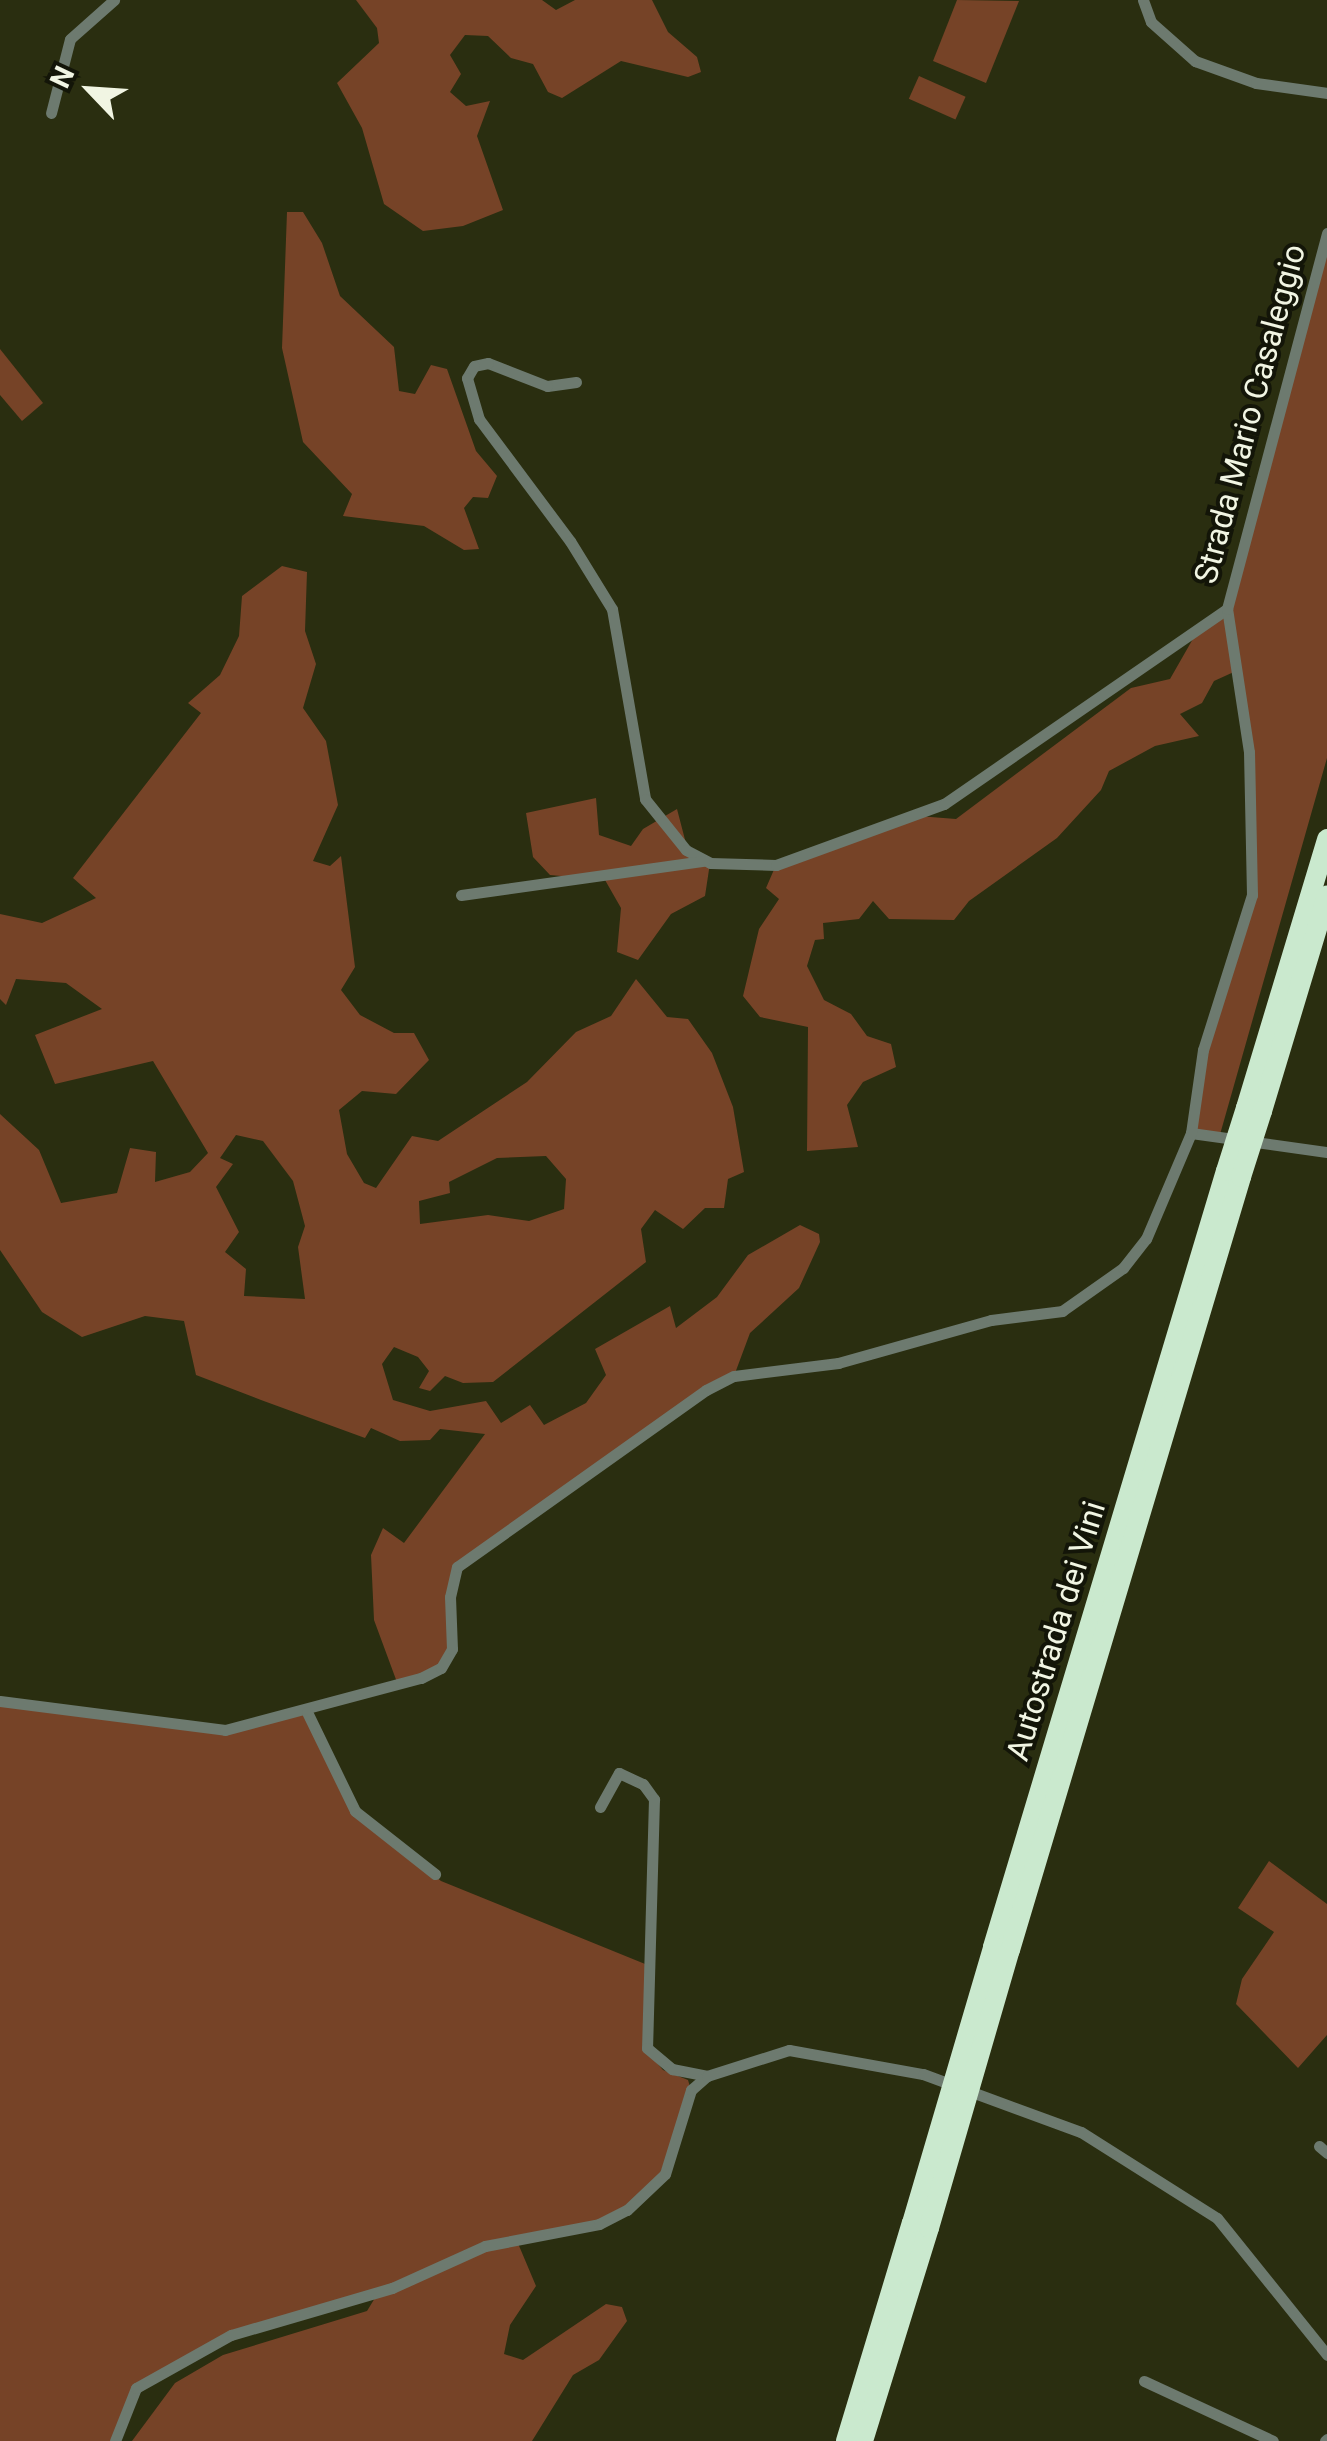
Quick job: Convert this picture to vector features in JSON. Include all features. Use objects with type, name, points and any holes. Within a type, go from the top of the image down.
[{"type":"highway","name":"Autostrada dei Vini","points":[[1254,1110],[1327,839]]},
{"type":"highway","name":"Autostrada dei Vini","points":[[864,2441],[920,2226],[1001,1949],[1234,1174],[1327,896]]},
{"type":"highway","name":"Autostrada dei Vini","points":[[846,2441],[920,2226]]},
{"type":"street","points":[[52,113],[70,39],[114,0]]},
{"type":"street","points":[[1143,0],[1152,22],[1195,61],[1256,83],[1327,93]]},
{"type":"street","name":"Strada Mario Casaleggio","points":[[1227,609],[1327,233]]},
{"type":"street","points":[[576,382],[547,386],[488,364],[474,366],[467,378],[479,419],[600,583],[616,628],[645,798],[686,850],[704,861]]},
{"type":"street","points":[[0,1700],[225,1730],[306,1712],[441,1668],[452,1648],[450,1598],[457,1567],[706,1390],[734,1376],[838,1363],[991,1320],[1062,1310],[1093,1294],[1146,1238],[1191,1134],[1203,1050],[1252,895],[1250,752],[1227,609],[944,804],[776,865],[704,861],[461,895]]},
{"type":"street","points":[[1191,1134],[1327,1152]]},
{"type":"street","points":[[306,1712],[355,1811],[436,1874]]},
{"type":"street","points":[[600,1807],[619,1774],[644,1784],[654,1799],[648,2048],[672,2069],[707,2076],[789,2050],[812,2050],[922,2074],[1033,2110],[1081,2132],[1217,2218],[1327,2355]]},
{"type":"street","points":[[115,2441],[136,2388],[231,2335],[392,2288],[485,2246],[598,2224],[627,2210],[665,2174],[683,2106],[707,2076]]},
{"type":"street","points":[[1144,2382],[1273,2441]]},
{"type":"shaded area","points":[[356,0],[542,0],[556,10],[575,0],[652,0],[668,32],[697,57],[701,72],[688,77],[621,61],[562,98],[548,92],[533,64],[511,58],[488,36],[465,35],[450,55],[461,74],[450,92],[466,106],[490,101],[477,136],[503,210],[463,226],[423,231],[384,204],[362,128],[337,83],[379,43],[377,28]]},
{"type":"shaded area","points":[[957,0],[1019,1],[986,83],[933,61]]},
{"type":"shaded area","points":[[919,76],[966,97],[955,120],[909,99]]},
{"type":"shaded area","points":[[287,212],[303,212],[322,243],[340,296],[394,347],[399,391],[415,394],[431,365],[447,369],[476,451],[497,476],[488,498],[473,497],[464,508],[479,549],[464,550],[424,526],[343,516],[352,494],[303,442],[282,348]]},
{"type":"shaded area","points":[[1327,233],[1327,758],[1219,1138],[1191,1133],[1203,1050],[1252,895],[1249,752],[1236,671],[1214,681],[1202,703],[1180,714],[1199,736],[1155,746],[1109,771],[1101,790],[1057,838],[969,901],[954,920],[889,919],[873,901],[859,919],[823,923],[824,939],[815,940],[807,966],[824,1000],[851,1014],[867,1036],[891,1044],[896,1067],[863,1082],[847,1105],[858,1147],[807,1151],[808,1027],[760,1017],[743,996],[759,929],[779,899],[766,888],[776,865],[918,816],[956,819],[1131,688],[1170,679],[1198,630],[1227,609]]},
{"type":"shaded area","points":[[0,349],[43,403],[22,421],[0,395]]},
{"type":"shaded area","points":[[282,566],[307,572],[305,631],[316,664],[303,708],[326,741],[338,805],[313,861],[330,866],[341,856],[355,967],[341,990],[360,1015],[394,1033],[414,1033],[429,1060],[396,1094],[362,1091],[339,1110],[347,1154],[364,1183],[376,1188],[412,1136],[438,1141],[527,1082],[576,1032],[611,1016],[636,979],[667,1017],[688,1019],[712,1053],[733,1107],[744,1172],[728,1179],[724,1208],[705,1208],[683,1229],[655,1210],[641,1229],[646,1262],[493,1382],[463,1383],[445,1376],[430,1391],[419,1388],[429,1371],[418,1357],[394,1347],[382,1364],[393,1400],[430,1411],[486,1401],[501,1423],[530,1405],[544,1425],[586,1403],[606,1375],[595,1349],[670,1306],[676,1328],[717,1297],[748,1255],[800,1225],[819,1234],[820,1242],[799,1288],[750,1333],[734,1376],[457,1567],[452,1649],[441,1668],[398,1685],[374,1620],[371,1555],[383,1528],[404,1543],[485,1434],[440,1429],[430,1440],[400,1441],[371,1428],[365,1438],[261,1400],[196,1375],[184,1321],[145,1316],[82,1337],[42,1312],[0,1250],[0,1114],[39,1150],[61,1203],[117,1193],[130,1148],[156,1152],[155,1182],[190,1172],[208,1153],[153,1061],[55,1084],[35,1035],[102,1009],[66,983],[16,979],[6,1005],[0,999],[0,914],[42,923],[96,898],[73,878],[201,713],[188,703],[220,675],[239,636],[242,596]],"holes":[[[236,1135],[263,1141],[293,1181],[305,1226],[298,1247],[305,1299],[244,1296],[246,1269],[225,1252],[239,1232],[216,1187],[233,1164],[220,1158]],[[546,1156],[566,1179],[564,1209],[529,1221],[488,1215],[420,1224],[419,1201],[450,1193],[449,1182],[497,1158]]]},
{"type":"shaded area","points":[[596,798],[599,835],[631,846],[643,829],[677,809],[689,855],[710,863],[705,896],[671,914],[638,960],[617,952],[621,908],[605,880],[550,875],[533,857],[526,813]]},
{"type":"shaded area","points":[[0,1701],[225,1730],[307,1712],[355,1811],[441,1881],[650,1966],[644,2048],[663,2070],[688,2080],[691,2090],[656,2185],[599,2224],[517,2241],[536,2286],[510,2325],[504,2354],[523,2360],[606,2304],[622,2307],[627,2321],[599,2360],[573,2375],[532,2441],[132,2441],[175,2383],[223,2355],[367,2311],[378,2293],[258,2325],[136,2388],[115,2441],[0,2441]]},
{"type":"shaded area","points":[[1269,1861],[1327,1904],[1327,2035],[1298,2068],[1236,2004],[1242,1979],[1274,1932],[1238,1908]]}]
